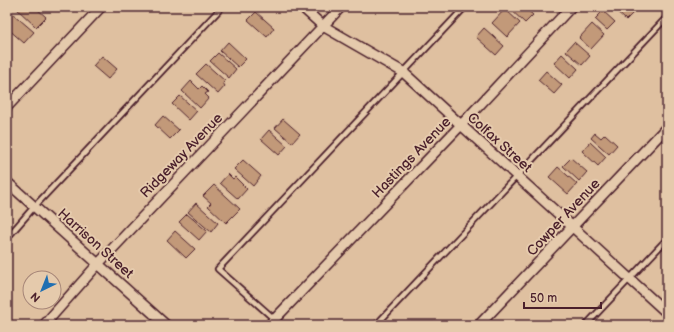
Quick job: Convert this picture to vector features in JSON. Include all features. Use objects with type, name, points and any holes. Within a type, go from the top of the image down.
[{"type":"street","points":[[7,107],[101,7]]},
{"type":"street","name":"Colfax Street","points":[[302,7],[323,26],[403,72],[667,314]]},
{"type":"street","name":"Ridgeway Avenue","points":[[44,325],[98,264],[342,7]]},
{"type":"street","name":"Hastings Avenue","points":[[275,323],[571,7]]},
{"type":"street","name":"Cowper Avenue","points":[[479,325],[667,127]]},
{"type":"street","name":"Harrison Street","points":[[7,182],[166,325]]},
{"type":"lane","points":[[7,238],[34,207],[222,7]]},
{"type":"lane","points":[[275,323],[218,268],[465,7]]},
{"type":"lane","points":[[376,325],[667,17]]},
{"type":"lane","points":[[586,325],[667,239]]},
{"type":"building","points":[[35,7],[46,17],[36,27],[16,8]]},
{"type":"building","points":[[508,7],[524,7],[533,15],[525,23]]},
{"type":"building","points":[[612,7],[626,7],[633,13],[626,20]]},
{"type":"building","points":[[505,9],[520,23],[507,37],[492,23]]},
{"type":"building","points":[[603,11],[615,22],[607,30],[595,19]]},
{"type":"building","points":[[256,12],[274,28],[267,37],[248,20]]},
{"type":"building","points":[[12,13],[34,32],[24,43],[7,28],[7,19]]},
{"type":"building","points":[[592,24],[604,35],[591,49],[579,38]]},
{"type":"building","points":[[484,28],[504,46],[496,55],[476,37]]},
{"type":"building","points":[[228,42],[246,59],[238,67],[220,51]]},
{"type":"building","points":[[574,42],[590,56],[582,65],[566,51]]},
{"type":"building","points":[[218,53],[236,69],[229,78],[210,61]]},
{"type":"building","points":[[562,54],[578,69],[570,78],[554,63]]},
{"type":"building","points":[[102,56],[117,69],[108,79],[93,66]]},
{"type":"building","points":[[206,64],[225,81],[223,83],[225,86],[218,94],[196,74]]},
{"type":"building","points":[[546,71],[562,85],[554,94],[538,80]]},
{"type":"building","points":[[191,81],[199,89],[202,86],[208,92],[205,94],[209,98],[200,108],[182,91]]},
{"type":"building","points":[[180,96],[197,111],[189,120],[172,104]]},
{"type":"building","points":[[163,116],[179,130],[170,139],[155,125]]},
{"type":"building","points":[[283,119],[300,134],[292,143],[275,128]]},
{"type":"building","points":[[269,130],[287,146],[279,155],[261,139]]},
{"type":"building","points":[[595,133],[601,138],[605,134],[617,145],[609,154],[591,138]]},
{"type":"building","points":[[590,142],[606,157],[598,166],[582,151]]},
{"type":"building","points":[[571,158],[587,172],[579,181],[563,166]]},
{"type":"building","points":[[243,160],[261,176],[253,186],[234,169]]},
{"type":"building","points":[[558,167],[577,184],[568,194],[549,177]]},
{"type":"building","points":[[228,174],[233,179],[235,177],[247,189],[238,199],[220,183]]},
{"type":"building","points":[[214,185],[240,209],[226,223],[208,206],[211,203],[203,196]]},
{"type":"building","points":[[196,203],[218,223],[211,232],[188,212]]},
{"type":"building","points":[[187,214],[207,231],[199,240],[179,222]]},
{"type":"building","points":[[175,231],[195,249],[186,258],[167,240]]}]
